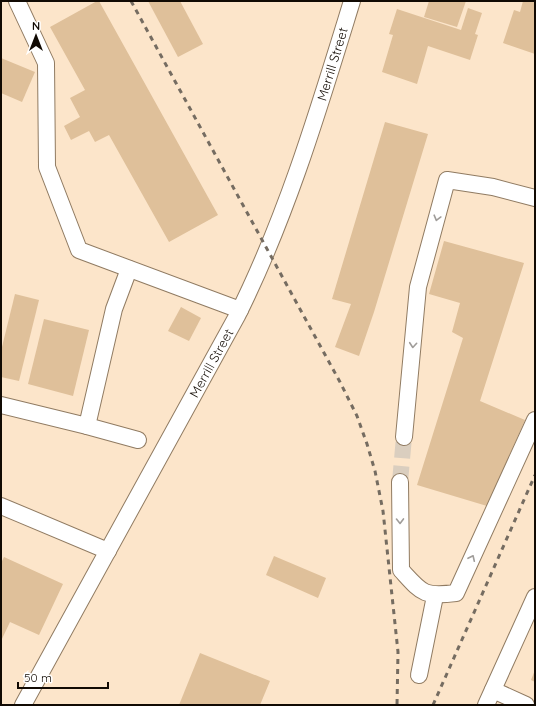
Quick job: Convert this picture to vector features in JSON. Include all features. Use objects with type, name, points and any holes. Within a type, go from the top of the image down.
[{"type":"street","points":[[18,1],[46,63],[48,167],[79,250],[240,310]]},
{"type":"street","name":"Merrill Street","points":[[23,705],[240,310],[279,222],[316,118],[352,1]]},
{"type":"street","points":[[404,437],[418,287],[447,180],[493,187],[535,198]]},
{"type":"street","points":[[87,426],[114,309],[129,268]]},
{"type":"street","points":[[1,405],[138,440]]},
{"type":"street","points":[[400,482],[401,570],[420,591],[435,596],[456,593],[535,420]]},
{"type":"street","points":[[1,506],[108,551]]},
{"type":"street","points":[[419,675],[435,596]]},
{"type":"street","points":[[486,705],[535,597]]},
{"type":"street","points":[[493,690],[526,705]]},
{"type":"shaded area","points":[[1,1],[535,1],[535,705],[1,705]]},
{"type":"building","points":[[99,1],[218,215],[169,242],[109,135],[95,142],[89,131],[71,140],[64,126],[80,117],[70,98],[85,90],[50,27]]},
{"type":"building","points":[[148,1],[180,1],[203,44],[178,57]]},
{"type":"building","points":[[429,1],[466,1],[457,27],[424,17]]},
{"type":"building","points":[[523,1],[535,1],[535,54],[503,43],[514,10],[520,12]]},
{"type":"building","points":[[468,8],[482,13],[475,34],[478,35],[470,60],[428,46],[417,84],[382,72],[393,35],[389,34],[397,9],[461,30]]},
{"type":"building","points":[[1,58],[35,72],[22,102],[1,93]]},
{"type":"building","points":[[385,122],[428,134],[374,312],[359,356],[335,347],[351,304],[332,299]]},
{"type":"building","points":[[444,241],[524,263],[480,401],[525,420],[487,506],[417,485],[463,338],[452,332],[460,303],[429,294]]},
{"type":"building","points":[[15,294],[39,300],[19,381],[1,377],[1,351]]},
{"type":"building","points":[[181,307],[201,318],[189,341],[168,331]]},
{"type":"building","points":[[44,319],[89,330],[73,396],[28,384]]},
{"type":"building","points":[[274,556],[326,578],[318,598],[266,575]]},
{"type":"building","points":[[4,557],[63,584],[39,635],[10,622],[1,641],[1,563]]},
{"type":"building","points":[[200,653],[270,681],[260,705],[179,705]]},
{"type":"building","points":[[535,670],[535,682],[531,680]]},
{"type":"tunnel","points":[[400,482],[404,437]]},
{"type":"railway","points":[[131,1],[340,382],[357,416],[375,471],[383,511],[398,652],[397,705]]},
{"type":"railway","points":[[433,705],[535,475]]}]
